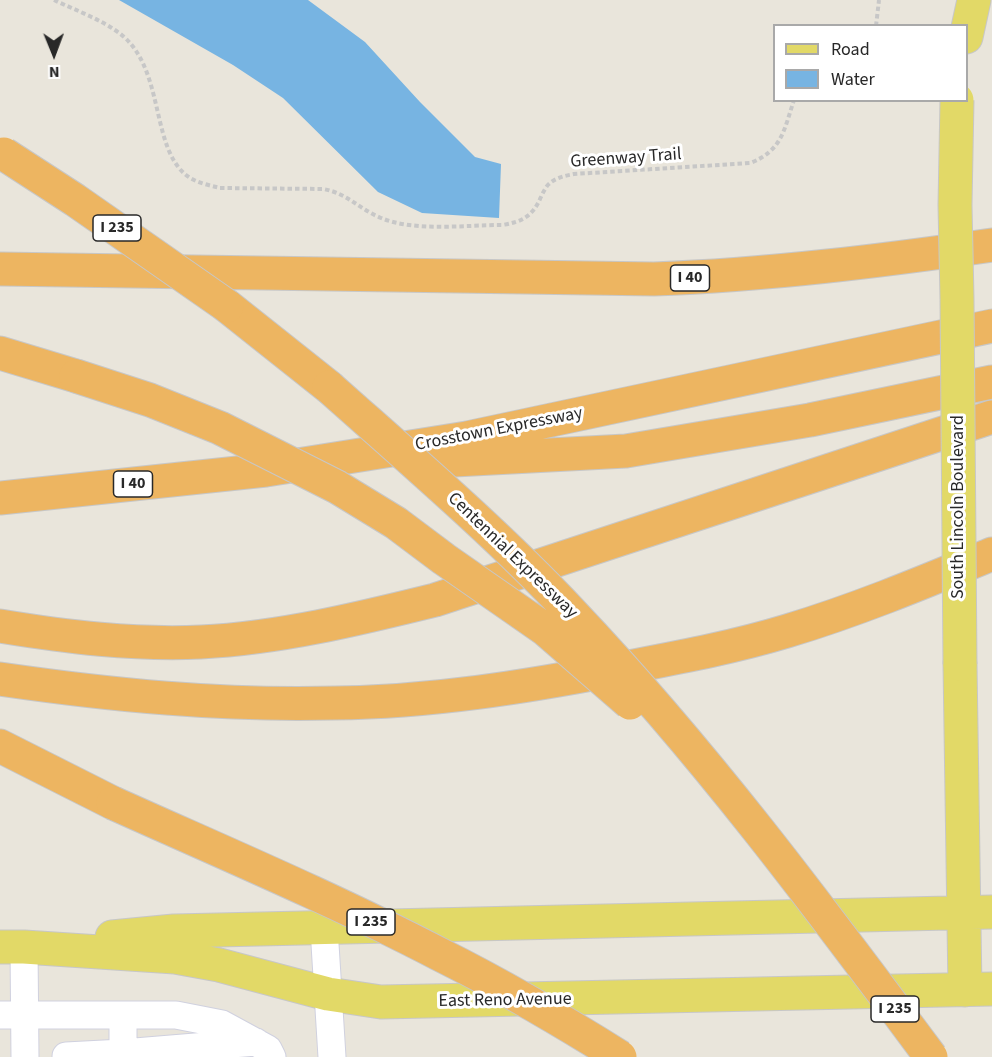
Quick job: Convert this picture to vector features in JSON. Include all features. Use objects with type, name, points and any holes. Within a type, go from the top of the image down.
[{"type":"highway","name":"Centennial Expressway","points":[[2,152],[227,306],[338,394],[485,526],[570,611],[730,792],[931,1057]]},
{"type":"highway","name":"I 40","points":[[8,266],[654,279],[817,269],[992,245]]},
{"type":"highway","name":"Crosstown Expressway","points":[[0,498],[266,470],[479,435],[992,326]]},
{"type":"highway","points":[[0,353],[150,400],[220,428],[337,488],[396,523],[546,630],[730,792]]},
{"type":"highway","points":[[266,470],[626,451],[810,420],[992,382]]},
{"type":"highway","points":[[0,626],[74,638],[137,642],[201,642],[276,634],[346,623],[435,600],[992,417]]},
{"type":"highway","points":[[0,679],[108,694],[250,703],[337,704],[482,692],[722,650],[854,610],[992,554]]},
{"type":"highway","name":"I 235","points":[[0,746],[113,803],[284,880],[439,954],[577,1030],[621,1057]]},
{"type":"highway","points":[[0,769],[113,803]]},
{"type":"main road","points":[[968,28],[974,0]]},
{"type":"main road","name":"South Lincoln Boulevard","points":[[957,102],[955,205],[960,664],[978,913],[979,989]]},
{"type":"main road","points":[[12,947],[174,931],[978,913]]},
{"type":"main road","name":"East Reno Avenue","points":[[12,947],[176,957],[219,965],[328,994],[381,1002],[979,989]]},
{"type":"lane","points":[[324,928],[332,1057]]},
{"type":"lane","points":[[12,947],[13,1015],[25,1057]]},
{"type":"lane","points":[[13,1015],[176,1015],[222,1024],[264,1050]]},
{"type":"lane","points":[[123,1015],[123,1053]]},
{"type":"lane","points":[[66,1056],[264,1050]]},
{"type":"path","name":"Greenway Trail","points":[[54,0],[111,28],[129,41],[143,60],[151,79],[170,154],[176,166],[188,177],[220,188],[336,191],[367,211],[400,224],[502,225],[517,223],[528,218],[536,209],[547,186],[557,178],[573,174],[750,163],[764,158],[775,148],[782,137],[793,102]]},
{"type":"path","points":[[876,24],[879,0]]},
{"type":"water","points":[[119,0],[308,0],[365,42],[475,157],[501,164],[499,218],[422,213],[378,192],[283,98],[233,65]]}]
